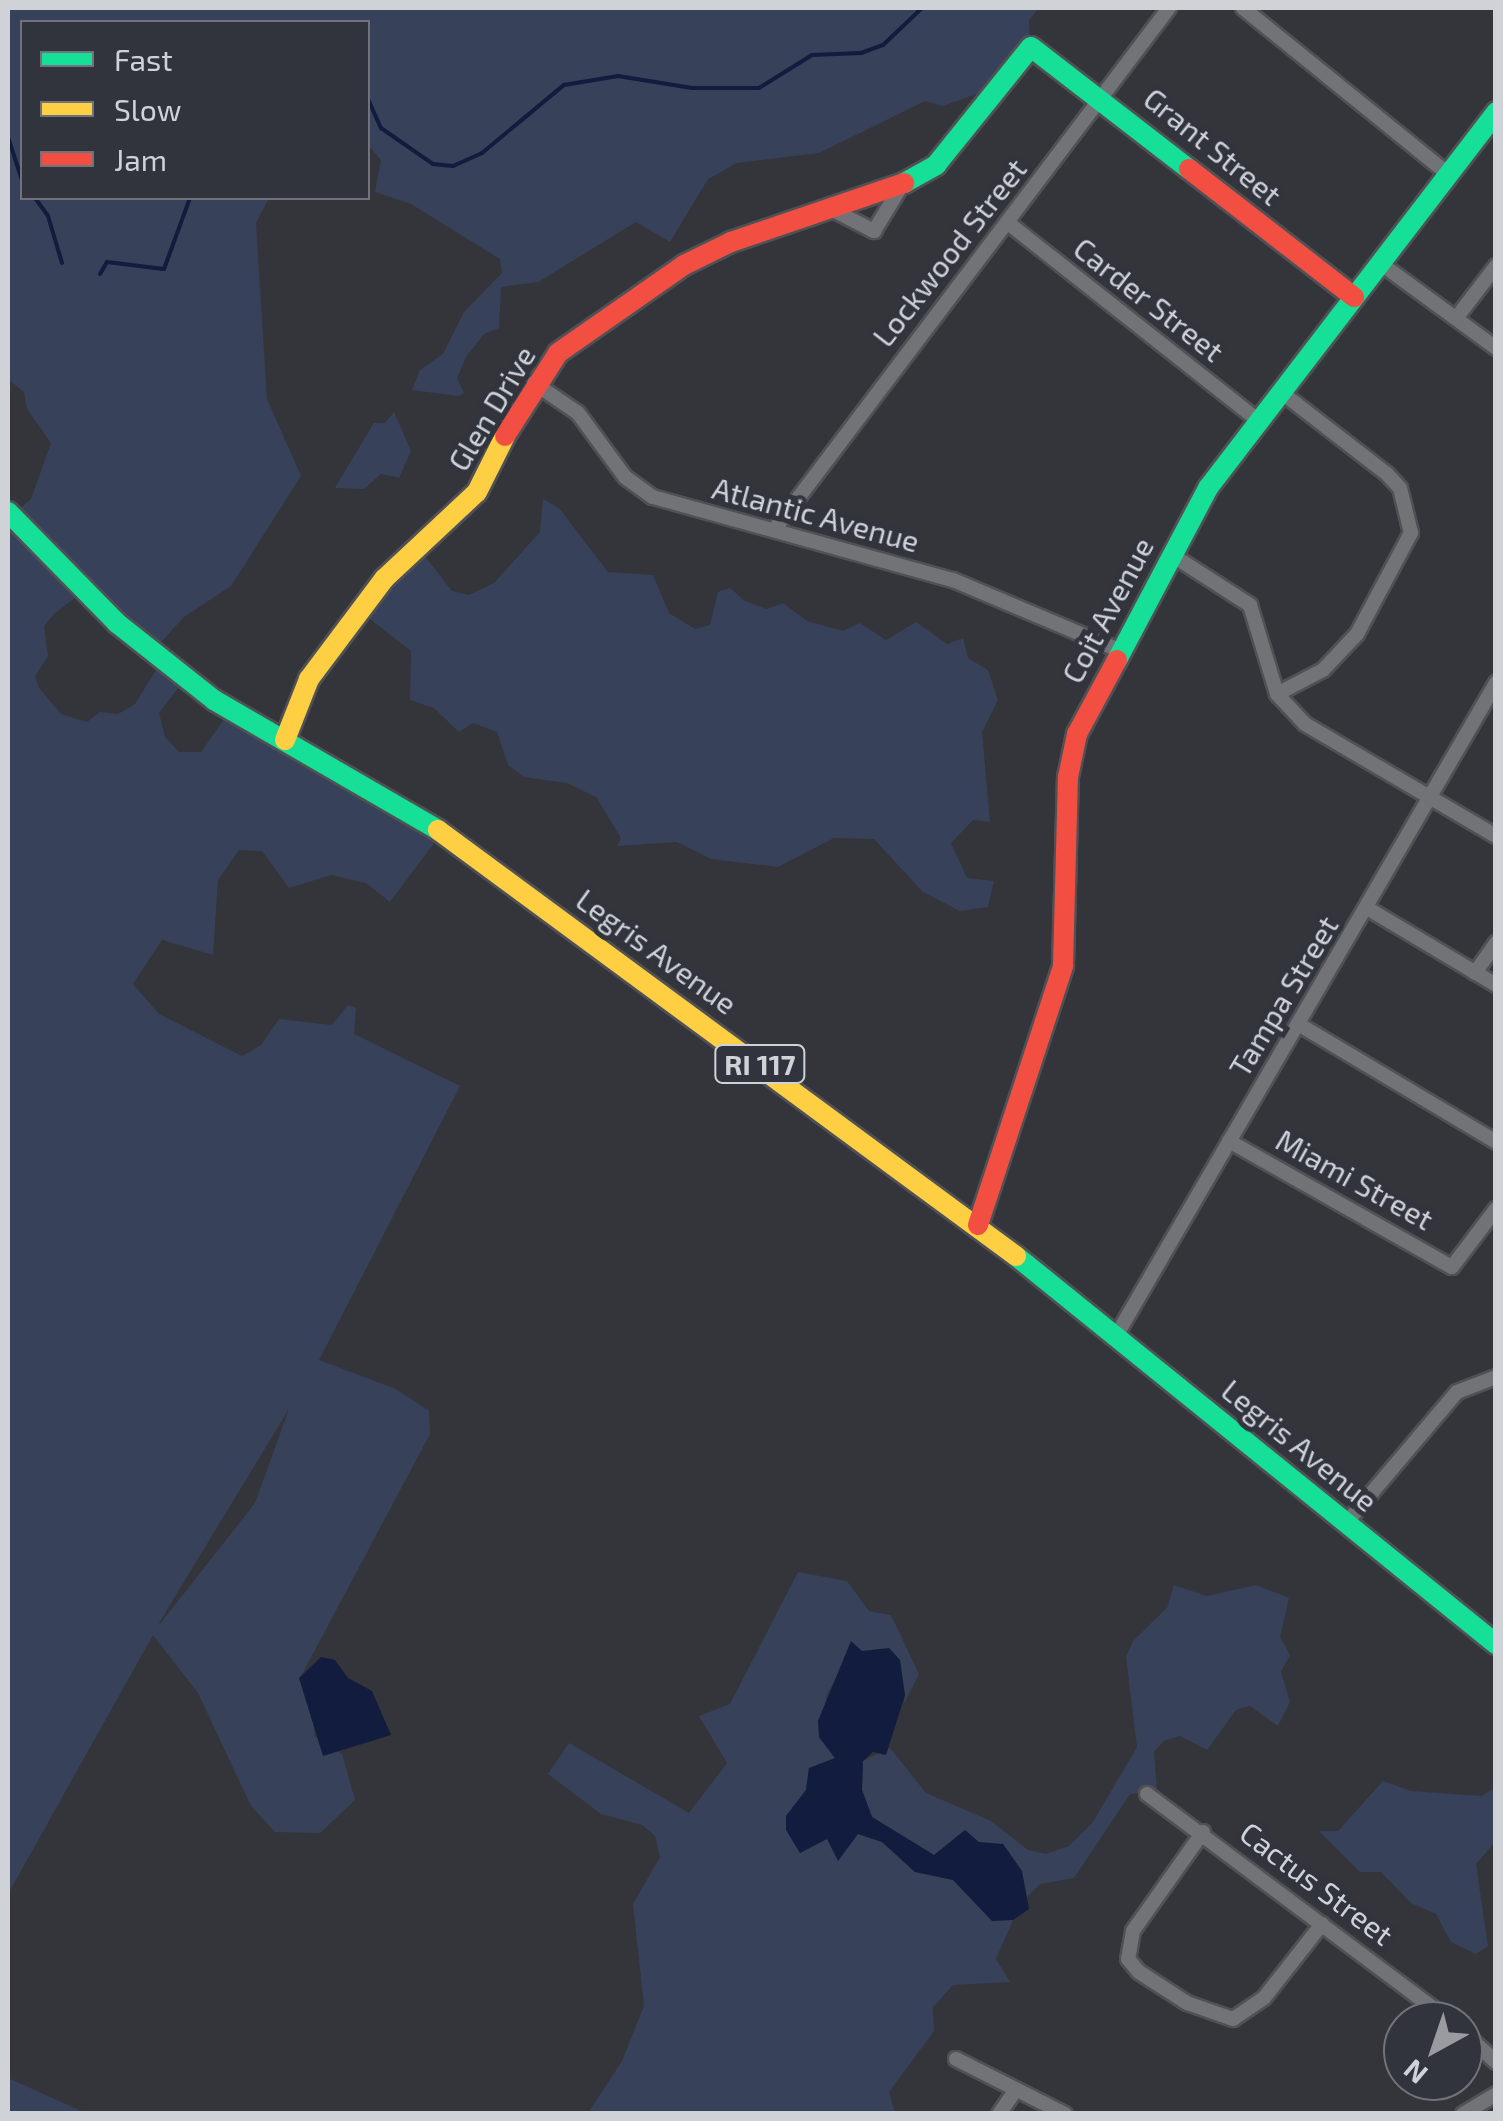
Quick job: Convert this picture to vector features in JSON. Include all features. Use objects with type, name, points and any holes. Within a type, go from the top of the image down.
[{"type":"street","name":"Lockwood Street","points":[[774,530],[1169,8]]},
{"type":"street","points":[[1243,8],[1448,174]]},
{"type":"street","name":"Grant Street","points":[[1031,47],[1103,97],[1354,297]]},
{"type":"street","name":"Glen Drive","points":[[284,740],[309,679],[384,579],[477,492],[534,384],[558,352],[684,264],[731,242],[837,212],[936,166],[1031,47]]},
{"type":"street","name":"Coit Avenue","points":[[978,1225],[1063,966],[1068,777],[1077,734],[1118,650],[1208,488],[1496,112]]},
{"type":"street","name":"Glen Drive","points":[[837,212],[874,232],[902,184]]},
{"type":"street","name":"Carder Street","points":[[1007,222],[1258,420]]},
{"type":"street","points":[[1380,263],[1496,348]]},
{"type":"street","points":[[1458,317],[1496,266]]},
{"type":"street","name":"Atlantic Avenue","points":[[534,384],[578,412],[636,488],[716,518],[774,530],[953,580],[1118,650]]},
{"type":"street","points":[[1278,694],[1322,670],[1349,643],[1411,533],[1404,498],[1387,474],[1280,392]]},
{"type":"street","name":"Legris Avenue","points":[[8,512],[117,623],[214,700],[448,836],[978,1225],[1496,1644]]},
{"type":"street","points":[[1172,555],[1250,604],[1278,694],[1304,724],[1496,836]]},
{"type":"street","name":"Tampa Street","points":[[1116,1336],[1496,683]]},
{"type":"street","points":[[1367,908],[1496,985]]},
{"type":"street","points":[[1475,972],[1496,943]]},
{"type":"street","points":[[1300,1025],[1496,1142]]},
{"type":"street","name":"Miami Street","points":[[1229,1141],[1452,1267],[1496,1209]]},
{"type":"street","points":[[1348,1522],[1457,1392],[1496,1378]]},
{"type":"street","name":"Cactus Street","points":[[1147,1794],[1424,2001]]},
{"type":"street","points":[[1202,1832],[1133,1931],[1128,1959],[1139,1972],[1187,2003],[1233,2019],[1264,1998],[1322,1924]]},
{"type":"street","points":[[956,2059],[1065,2114]]},
{"type":"street","points":[[999,2114],[1014,2091]]},
{"type":"street","points":[[1463,2114],[1496,2094]]},
{"type":"shaded area","points":[[8,8],[1039,8],[1029,20],[1030,45],[988,90],[943,106],[925,101],[819,153],[737,163],[708,179],[670,242],[636,222],[538,282],[501,287],[499,328],[484,334],[466,357],[457,378],[464,393],[458,396],[412,390],[420,370],[443,354],[464,312],[502,273],[500,259],[411,204],[375,192],[381,160],[370,147],[370,20],[20,20],[20,200],[268,200],[256,223],[267,399],[301,476],[231,586],[184,617],[153,651],[80,594],[54,614],[44,626],[48,656],[35,676],[39,688],[61,714],[87,722],[100,712],[118,714],[135,704],[161,662],[185,679],[159,713],[165,737],[179,752],[201,752],[230,711],[441,834],[390,902],[366,883],[331,875],[289,888],[262,851],[239,850],[218,880],[213,955],[162,940],[133,984],[159,1014],[242,1056],[261,1045],[279,1019],[332,1025],[348,1005],[356,1008],[354,1034],[460,1086],[319,1360],[396,1389],[429,1411],[430,1434],[300,1678],[314,1716],[314,1736],[342,1754],[355,1800],[320,1833],[275,1832],[251,1806],[198,1693],[153,1635],[8,1894],[8,518],[31,499],[51,443],[27,409],[24,392],[8,379]],"holes":[[[289,1409],[255,1503],[159,1623]]]},
{"type":"shaded area","points":[[394,412],[411,451],[399,478],[381,474],[364,489],[335,488],[374,423],[385,423]]},
{"type":"shaded area","points":[[543,499],[559,508],[608,572],[653,575],[669,613],[695,629],[710,625],[718,592],[730,588],[745,601],[767,609],[783,603],[807,621],[843,631],[860,623],[886,640],[916,622],[947,644],[963,638],[968,658],[988,670],[998,700],[982,732],[990,822],[973,820],[951,843],[967,878],[994,881],[988,907],[960,911],[923,892],[874,839],[834,838],[778,867],[711,859],[677,842],[617,846],[621,838],[596,797],[567,783],[524,777],[508,765],[497,732],[473,723],[459,732],[434,708],[410,700],[411,651],[362,613],[417,546],[452,591],[469,595],[494,583],[540,532]]},
{"type":"shaded area","points":[[798,1572],[847,1581],[869,1611],[891,1615],[919,1674],[904,1704],[905,1695],[843,1666],[827,1694],[819,1737],[835,1759],[809,1768],[806,1790],[786,1816],[801,1853],[813,1842],[858,1834],[882,1842],[915,1872],[953,1880],[992,1920],[1013,1920],[996,1959],[1010,1982],[953,1985],[933,2007],[934,2031],[889,2092],[895,2113],[588,2113],[622,2061],[644,2006],[633,1904],[660,1857],[655,1836],[642,1825],[601,1814],[548,1774],[569,1743],[689,1813],[727,1763],[699,1716],[730,1704]]},
{"type":"shaded area","points":[[1174,1585],[1207,1596],[1256,1585],[1289,1598],[1280,1637],[1290,1655],[1281,1672],[1290,1702],[1278,1726],[1250,1706],[1236,1710],[1207,1750],[1180,1736],[1164,1741],[1154,1751],[1157,1791],[1130,1794],[1074,1878],[1040,1884],[1025,1899],[1022,1871],[934,1855],[872,1817],[862,1790],[863,1761],[890,1748],[926,1793],[991,1821],[1028,1850],[1046,1854],[1069,1846],[1093,1822],[1137,1747],[1126,1657],[1133,1641],[1167,1608]]},
{"type":"shaded area","points":[[851,1641],[862,1651],[889,1648],[900,1660],[905,1695],[886,1755],[873,1752],[863,1761],[862,1790],[872,1817],[934,1855],[965,1830],[979,1842],[1003,1844],[1022,1871],[1029,1909],[1013,1920],[992,1921],[953,1880],[915,1872],[882,1842],[858,1834],[838,1861],[827,1839],[800,1853],[786,1830],[786,1816],[806,1790],[809,1768],[835,1758],[819,1737],[818,1721]]},
{"type":"shaded area","points":[[321,1657],[335,1660],[348,1678],[372,1691],[391,1735],[323,1756],[299,1678]]},
{"type":"shaded area","points":[[1383,1781],[1411,1791],[1481,1796],[1495,1788],[1495,1842],[1476,1864],[1488,1946],[1476,1954],[1451,1942],[1436,1914],[1411,1903],[1381,1872],[1360,1872],[1319,1831],[1338,1831]]},
{"type":"shaded area","points":[[8,2078],[86,2113],[14,2113],[8,2110]]},
{"type":"waterway","points":[[370,103],[381,128],[433,164],[453,166],[482,153],[564,85],[618,76],[692,88],[759,88],[812,55],[861,53],[883,45],[922,8]]},
{"type":"waterway","points":[[8,137],[20,174]]},
{"type":"waterway","points":[[36,200],[48,216],[62,263]]},
{"type":"waterway","points":[[100,274],[107,262],[164,269],[189,200]]},
{"type":"traffic: fast","points":[[904,183],[936,165],[1031,47],[1189,169]]},
{"type":"traffic: fast","points":[[1117,660],[1208,488],[1496,112]]},
{"type":"traffic: fast","points":[[8,512],[117,623],[214,700],[438,830]]},
{"type":"traffic: fast","points":[[1016,1256],[1496,1644]]},
{"type":"traffic: slow","points":[[285,740],[309,679],[384,579],[477,492],[505,436]]},
{"type":"traffic: slow","points":[[438,830],[1016,1256]]},
{"type":"traffic: jam","points":[[1189,169],[1354,297]]},
{"type":"traffic: jam","points":[[505,436],[558,353],[684,265],[731,242],[904,183]]},
{"type":"traffic: jam","points":[[978,1225],[1063,966],[1068,777],[1077,734],[1117,660]]}]
